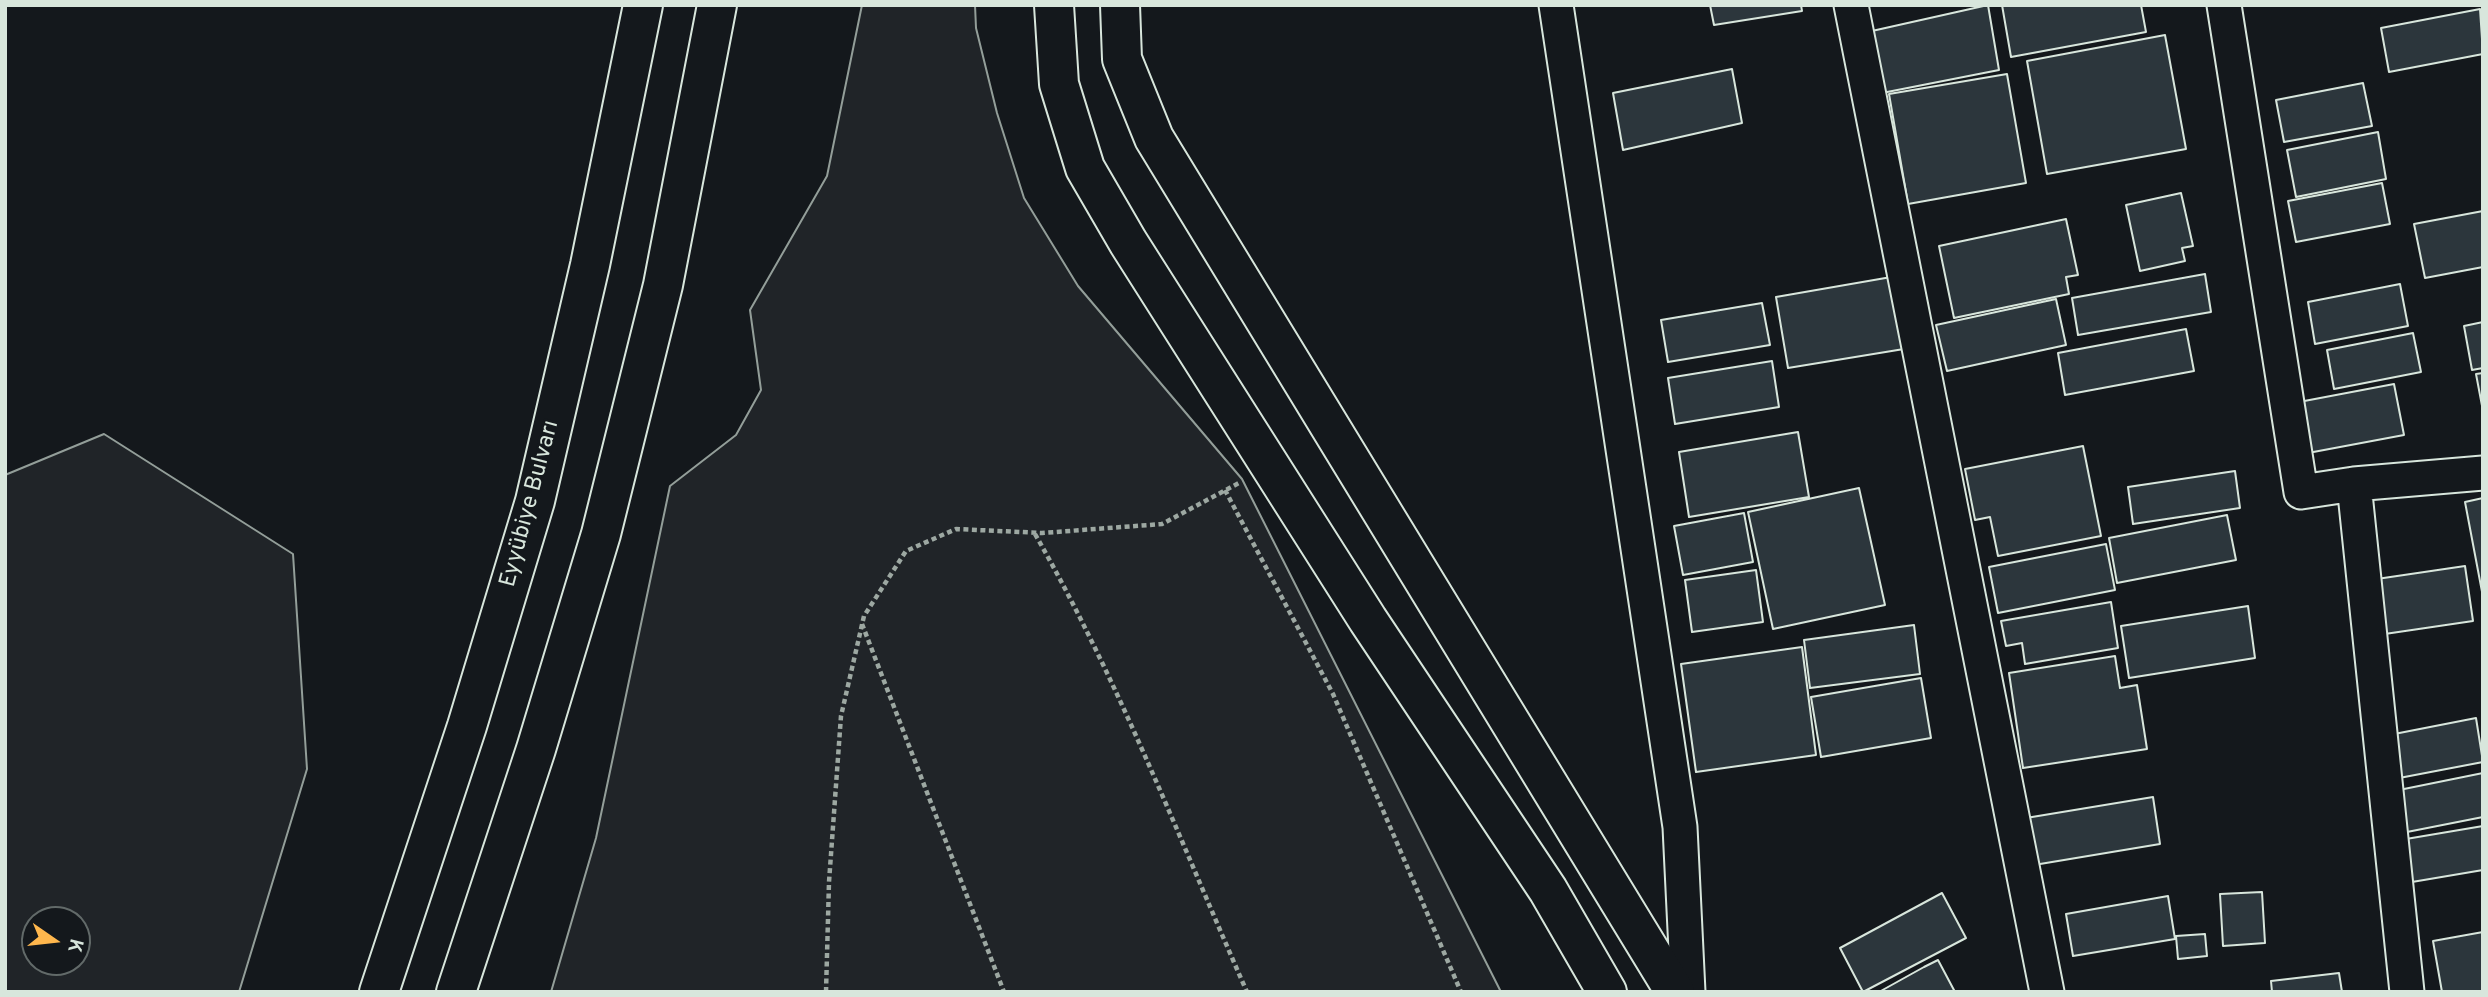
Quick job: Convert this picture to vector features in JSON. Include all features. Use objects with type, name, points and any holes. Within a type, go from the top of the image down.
[{"type":"main road","name":"Eyyübiye Bulvarı","points":[[379,992],[467,726],[535,500],[590,265],[643,5]]},
{"type":"main road","points":[[456,992],[536,749],[601,534],[663,285],[717,5]]},
{"type":"main road","points":[[1054,5],[1059,84],[1085,168],[1128,243],[1270,466],[1548,890],[1607,992]]},
{"type":"main road","points":[[1120,5],[1122,59],[1154,138],[1675,992]]},
{"type":"street","points":[[1556,5],[1680,827],[1688,992]]},
{"type":"street","points":[[1851,5],[2047,992]]},
{"type":"street","points":[[2224,5],[2301,492],[2354,484],[2483,472]]},
{"type":"street","points":[[2354,484],[2407,992]]},
{"type":"path","points":[[826,992],[829,882],[841,716],[862,624],[906,551],[956,529],[1035,533],[1162,524],[1270,466]]},
{"type":"path","points":[[1225,490],[1333,694],[1461,992]]},
{"type":"path","points":[[1035,533],[1064,585],[1109,679],[1247,992]]},
{"type":"path","points":[[862,624],[1004,992]]},
{"type":"shaded area","points":[[862,5],[975,5],[976,28],[997,113],[1024,198],[1078,286],[1242,479],[1501,992],[551,992],[596,838],[670,486],[736,435],[761,390],[750,310],[827,176]]},
{"type":"shaded area","points":[[104,434],[293,554],[307,769],[239,992],[5,992],[5,475]]},
{"type":"building","points":[[1710,5],[1801,5],[1802,11],[1714,25]]},
{"type":"building","points":[[1988,5],[1999,70],[1877,94],[1863,33]]},
{"type":"building","points":[[2002,5],[2141,5],[2146,32],[2011,57]]},
{"type":"building","points":[[2480,9],[2483,54],[2389,72],[2381,28]]},
{"type":"building","points":[[2165,35],[2186,149],[2047,174],[2027,61]]},
{"type":"building","points":[[1732,69],[1742,123],[1623,150],[1613,93]]},
{"type":"building","points":[[2007,74],[2026,183],[1908,204],[1889,94]]},
{"type":"building","points":[[2363,83],[2372,126],[2284,142],[2276,100]]},
{"type":"building","points":[[2378,132],[2386,179],[2296,197],[2287,150]]},
{"type":"building","points":[[2382,183],[2390,224],[2296,242],[2288,201]]},
{"type":"building","points":[[2181,193],[2193,246],[2182,248],[2185,261],[2140,271],[2126,205]]},
{"type":"building","points":[[2483,211],[2483,267],[2425,278],[2414,224]]},
{"type":"building","points":[[2066,219],[2078,275],[2066,277],[2069,294],[1954,318],[1939,246]]},
{"type":"building","points":[[2205,274],[2211,312],[2078,335],[2072,298]]},
{"type":"building","points":[[1897,276],[1910,348],[1788,368],[1776,297]]},
{"type":"building","points":[[2400,284],[2408,326],[2315,344],[2308,302]]},
{"type":"building","points":[[2056,299],[2066,345],[1947,371],[1936,325]]},
{"type":"building","points":[[1762,303],[1770,345],[1668,362],[1661,320]]},
{"type":"building","points":[[2483,322],[2483,368],[2472,370],[2464,326]]},
{"type":"building","points":[[2186,329],[2194,371],[2065,395],[2058,353]]},
{"type":"building","points":[[2413,333],[2421,372],[2334,389],[2327,350]]},
{"type":"building","points":[[1772,361],[1779,407],[1675,424],[1668,378]]},
{"type":"building","points":[[2483,373],[2483,411],[2476,374]]},
{"type":"building","points":[[2394,384],[2404,435],[2308,453],[2299,402]]},
{"type":"building","points":[[1798,432],[1809,497],[1689,517],[1679,452]]},
{"type":"building","points":[[2083,446],[2101,536],[1998,556],[1990,517],[1975,520],[1965,469]]},
{"type":"building","points":[[2235,471],[2240,508],[2133,524],[2128,487]]},
{"type":"building","points":[[1859,488],[1885,605],[1773,629],[1748,512]]},
{"type":"building","points":[[2483,498],[2483,597],[2465,502]]},
{"type":"building","points":[[1744,513],[1753,562],[1683,575],[1674,526]]},
{"type":"building","points":[[2227,515],[2236,560],[2117,583],[2109,538]]},
{"type":"building","points":[[2106,544],[2115,590],[1998,613],[1989,567]]},
{"type":"building","points":[[2465,566],[2473,621],[2378,635],[2370,580]]},
{"type":"building","points":[[1756,570],[1763,622],[1692,632],[1685,580]]},
{"type":"building","points":[[2111,602],[2118,648],[2025,664],[2022,643],[2006,646],[2001,621]]},
{"type":"building","points":[[2248,606],[2255,658],[2129,678],[2121,626]]},
{"type":"building","points":[[1914,625],[1920,674],[1810,688],[1804,640]]},
{"type":"building","points":[[1802,647],[1816,755],[1696,772],[1681,664]]},
{"type":"building","points":[[2115,656],[2120,688],[2137,685],[2147,749],[2023,768],[2009,673]]},
{"type":"building","points":[[1921,678],[1931,738],[1821,757],[1811,697]]},
{"type":"building","points":[[2476,718],[2483,762],[2394,779],[2384,736]]},
{"type":"building","points":[[2483,773],[2483,817],[2407,832],[2399,790]]},
{"type":"building","points":[[2153,797],[2160,844],[2034,865],[2026,818]]},
{"type":"building","points":[[2483,826],[2483,870],[2412,882],[2406,839]]},
{"type":"building","points":[[2262,892],[2265,943],[2223,946],[2220,894]]},
{"type":"building","points":[[1942,893],[1966,938],[1863,992],[1840,948]]},
{"type":"building","points":[[2168,896],[2175,939],[2073,956],[2066,914]]},
{"type":"building","points":[[2483,932],[2483,992],[2442,992],[2433,941]]},
{"type":"building","points":[[2205,934],[2207,956],[2178,959],[2176,936]]},
{"type":"building","points":[[1938,960],[1955,992],[1879,992],[1924,967]]},
{"type":"building","points":[[2339,973],[2342,992],[2272,992],[2271,981]]}]
